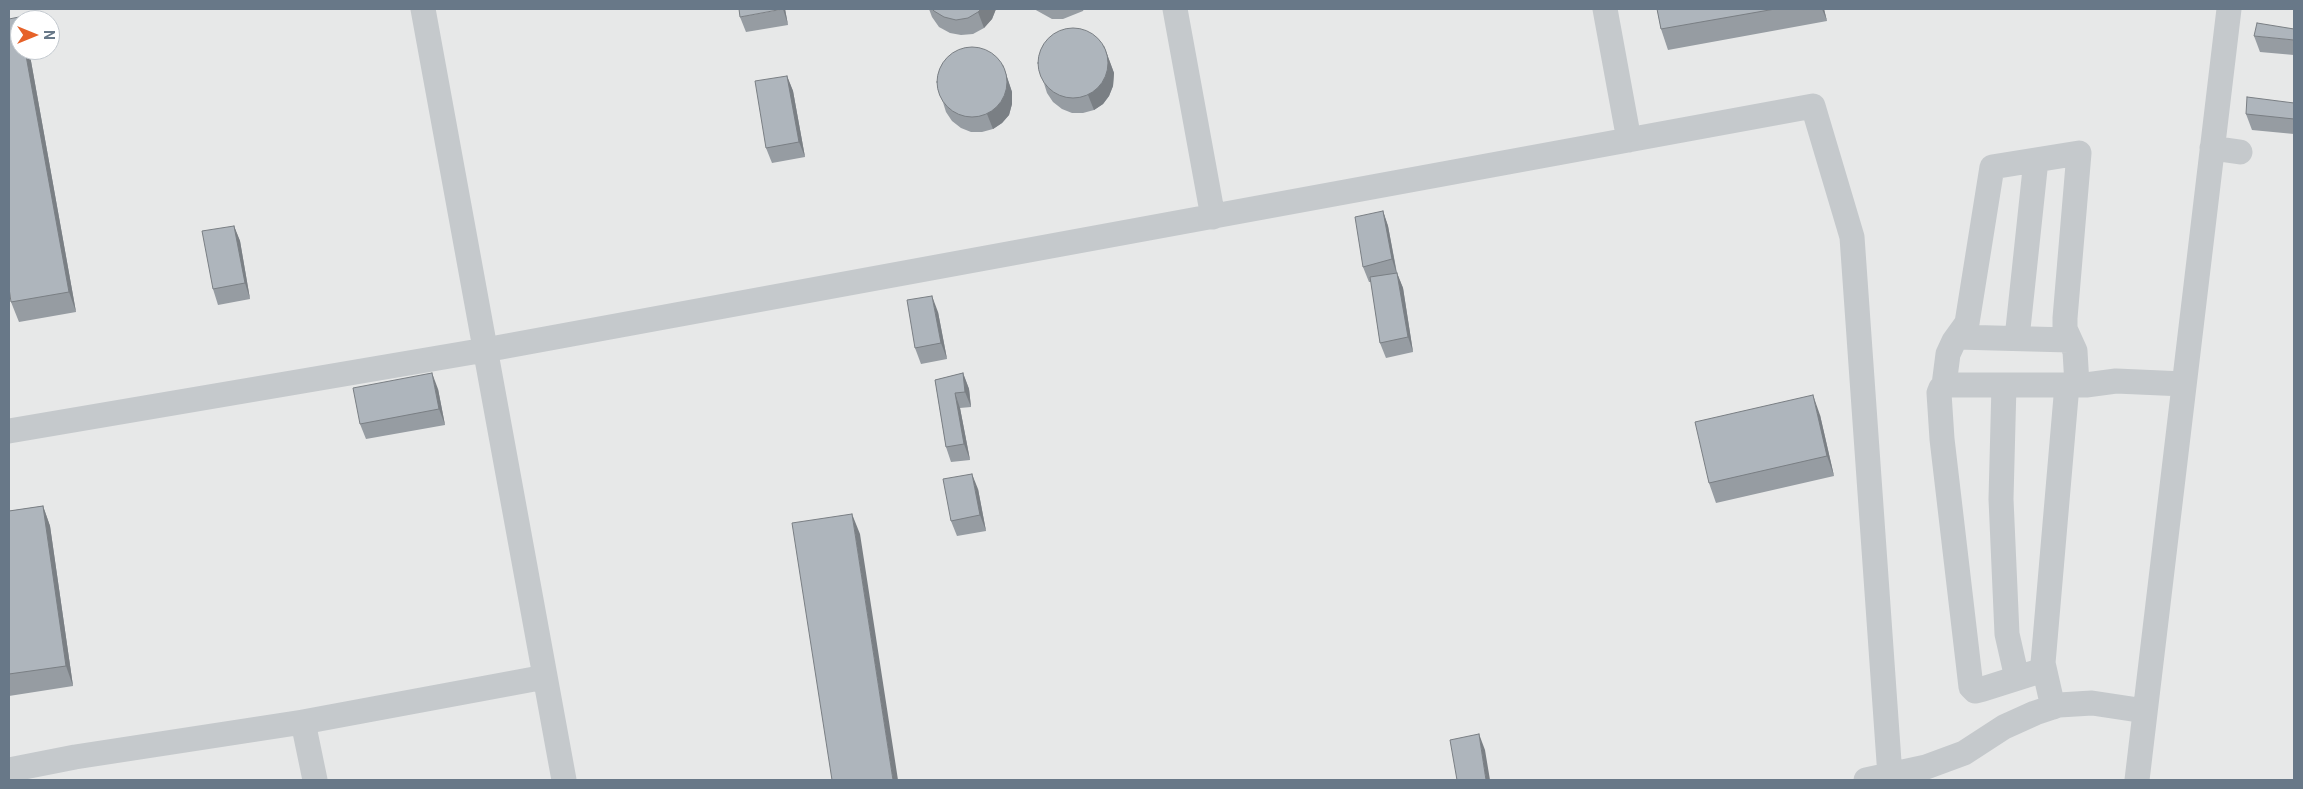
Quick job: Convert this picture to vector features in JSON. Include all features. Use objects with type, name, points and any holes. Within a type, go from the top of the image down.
[{"type":"lane","points":[[423,9],[564,780]]},
{"type":"lane","points":[[1175,9],[1213,217]]},
{"type":"lane","points":[[1605,9],[1629,140]]},
{"type":"lane","points":[[2137,780],[2175,383],[2212,148],[2228,9]]},
{"type":"lane","points":[[9,431],[485,350],[1813,106],[1852,237],[1890,776]]},
{"type":"lane","points":[[2212,148],[2240,152]]},
{"type":"lane","points":[[2044,670],[1975,691],[1971,688],[1942,439],[1939,393],[1944,385],[1948,354],[1967,323],[1992,166],[2079,153],[2065,318],[2069,340],[2076,357],[2077,385],[2044,628],[2044,670],[2056,706]]},
{"type":"lane","points":[[2018,338],[2036,160]]},
{"type":"lane","points":[[1957,337],[2069,340]]},
{"type":"lane","points":[[1944,385],[2077,385],[2116,381],[2175,383]]},
{"type":"lane","points":[[2004,385],[2001,508],[2009,681],[2016,721]]},
{"type":"lane","points":[[9,770],[75,757],[303,722],[545,677]]},
{"type":"lane","points":[[1866,780],[1926,767],[1964,753],[2016,721],[2056,706],[2092,703],[2145,711]]},
{"type":"lane","points":[[303,722],[315,780]]},
{"type":"shaded area","points":[[9,9],[2294,9],[2294,780],[9,780]]},
{"type":"building","points":[[739,9],[783,9],[740,17]]},
{"type":"building","points":[[932,9],[981,9],[968,18],[956,20],[944,17]]},
{"type":"building","points":[[1657,9],[1775,9],[1661,29]]},
{"type":"building","points":[[9,19],[10,60],[27,60],[69,292],[11,302],[9,288]]},
{"type":"building","points":[[2257,23],[2294,29],[2294,40],[2254,36]]},
{"type":"building","points":[[1073,28],[1086,31],[1098,38],[1105,50],[1108,63],[1105,76],[1098,88],[1086,95],[1073,98],[1060,95],[1048,88],[1041,76],[1038,63],[1041,50],[1048,38],[1060,31]]},
{"type":"building","points":[[972,47],[985,50],[997,57],[1004,69],[1007,82],[1004,95],[997,107],[985,114],[972,117],[959,114],[947,107],[940,95],[937,82],[940,69],[947,57],[959,50]]},
{"type":"building","points":[[787,76],[799,142],[766,148],[755,81]]},
{"type":"building","points":[[2247,97],[2294,103],[2294,119],[2246,114]]},
{"type":"building","points":[[1383,211],[1392,259],[1363,267],[1355,217]]},
{"type":"building","points":[[234,226],[245,283],[213,289],[202,231]]},
{"type":"building","points":[[1397,273],[1408,337],[1380,343],[1370,277]]},
{"type":"building","points":[[932,296],[941,343],[915,348],[907,300]]},
{"type":"building","points":[[432,373],[439,409],[360,424],[353,388]]},
{"type":"building","points":[[963,373],[965,392],[955,393],[964,444],[946,447],[935,380]]},
{"type":"building","points":[[1813,395],[1827,456],[1709,483],[1695,422]]},
{"type":"building","points":[[972,474],[980,515],[951,521],[943,479]]},
{"type":"building","points":[[43,506],[66,666],[9,674],[9,511]]},
{"type":"building","points":[[852,514],[893,780],[832,780],[792,523]]},
{"type":"building","points":[[1479,734],[1486,780],[1457,780],[1450,740]]}]
